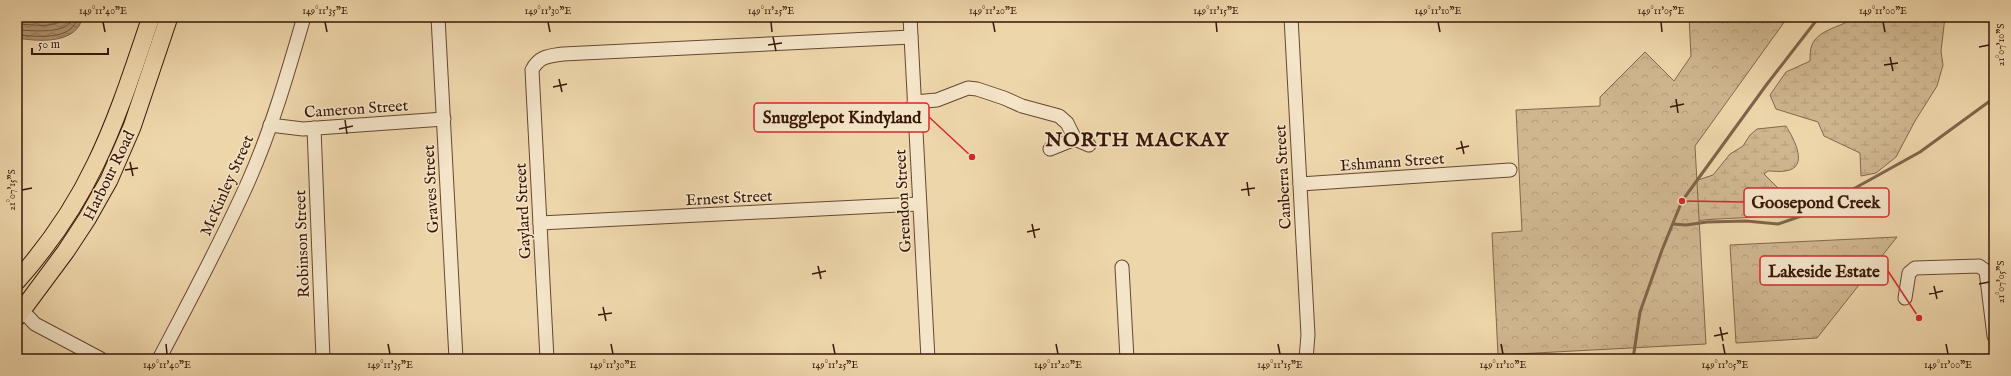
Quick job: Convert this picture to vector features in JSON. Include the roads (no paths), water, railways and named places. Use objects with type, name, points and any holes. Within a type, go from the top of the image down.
[{"type":"main road","name":"Harbour Road","points":[[17,281],[35,261],[67,215],[95,166],[117,115],[151,17]]},
{"type":"main road","name":"Harbour Road","points":[[19,311],[66,251],[87,219],[108,180],[132,127],[169,17]]},
{"type":"street","name":"McKinley Street","points":[[159,359],[230,223],[250,179],[287,77],[304,17]]},
{"type":"street","name":"Graves Street","points":[[438,17],[456,359]]},
{"type":"street","name":"Grendon Street","points":[[910,17],[928,359]]},
{"type":"street","name":"Canberra Street","points":[[1291,17],[1308,335],[1306,359]]},
{"type":"street","name":"Gaylard Street","points":[[547,359],[532,70],[536,62],[543,57],[564,54],[911,37]]},
{"type":"street","points":[[914,102],[937,100],[968,88],[977,89],[1022,106],[1059,116],[1067,123],[1075,139],[1089,145]]},
{"type":"street","name":"Cameron Street","points":[[270,125],[289,128],[314,128],[444,119]]},
{"type":"street","name":"Robinson Street","points":[[314,128],[323,359]]},
{"type":"street","points":[[1050,149],[1075,139]]},
{"type":"street","name":"Eshmann Street","points":[[1300,184],[1510,170]]},
{"type":"street","name":"Ernest Street","points":[[540,223],[919,204]]},
{"type":"street","points":[[1905,298],[1909,273],[1916,268],[1979,266],[1986,271],[1989,282],[1994,336]]},
{"type":"street","points":[[1122,267],[1127,359]]},
{"type":"street","points":[[19,311],[35,324],[101,359]]},
{"type":"water","points":[[17,17],[82,17],[79,26],[74,32],[67,36],[51,40],[33,40],[17,38]]},
{"type":"waterway","points":[[1633,359],[1640,312],[1662,250],[1682,201],[1767,84],[1819,17]]},
{"type":"waterway","points":[[1673,224],[1686,225],[1707,222],[1746,221],[1778,224],[1810,213],[1920,152],[1994,98]]},
{"type":"place","name":"Snugglepot Kindyland","points":[[972,157]]},
{"type":"place","name":"Goosepond Creek","points":[[1682,201]]},
{"type":"place","name":"Lakeside Estate","points":[[1919,318]]},
{"type":"district","name":"NORTH MACKAY","points":[[1137,139]]}]
